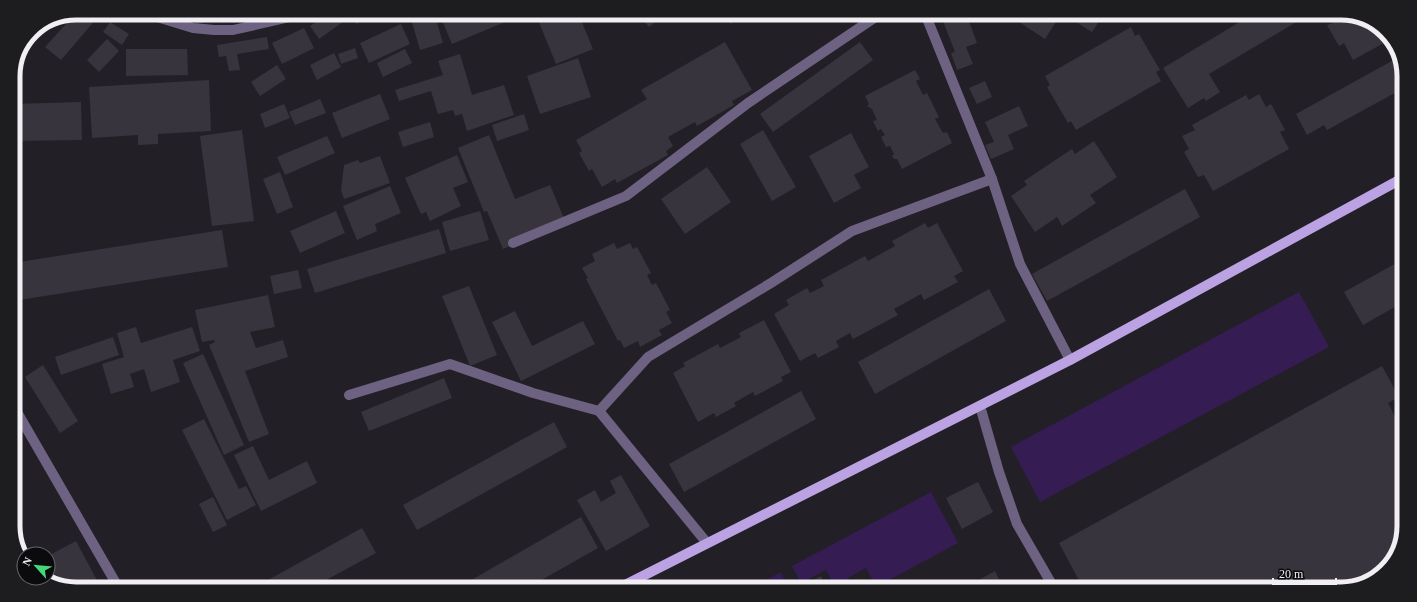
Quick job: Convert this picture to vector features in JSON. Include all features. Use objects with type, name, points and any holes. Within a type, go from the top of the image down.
[{"type":"main road","points":[[631,582],[1070,360],[1397,181]]},
{"type":"street","points":[[167,20],[193,28],[233,30],[277,20]]},
{"type":"street","points":[[513,243],[626,196],[748,103],[871,20]]},
{"type":"street","points":[[928,20],[992,179],[1020,264],[1070,360]]},
{"type":"street","points":[[599,411],[648,357],[771,283],[852,231],[992,179]]},
{"type":"street","points":[[349,394],[450,364],[533,393],[599,411],[707,543]]},
{"type":"street","points":[[980,406],[999,472],[1017,524],[1051,582]]},
{"type":"street","points":[[20,417],[116,582]]},
{"type":"shaded area","points":[[1299,292],[1329,347],[1040,502],[1011,447]]},
{"type":"shaded area","points":[[931,492],[958,543],[885,582],[873,582],[866,568],[848,578],[850,582],[832,582],[826,570],[800,582],[792,566]]},
{"type":"shaded area","points":[[781,572],[786,582],[762,582]]},
{"type":"building","points":[[95,20],[61,60],[45,47],[69,21]]},
{"type":"building","points":[[195,20],[207,20],[207,22],[196,24]]},
{"type":"building","points":[[221,20],[230,20],[222,23]]},
{"type":"building","points":[[230,20],[243,20],[231,23]]},
{"type":"building","points":[[318,20],[346,20],[319,39],[310,26]]},
{"type":"building","points":[[354,20],[364,20],[356,24]]},
{"type":"building","points":[[420,20],[436,20],[443,43],[420,50],[412,22]]},
{"type":"building","points":[[442,20],[510,20],[452,44]]},
{"type":"building","points":[[538,20],[581,20],[593,49],[556,64]]},
{"type":"building","points":[[643,20],[658,20],[649,27]]},
{"type":"building","points":[[727,20],[735,20],[731,24]]},
{"type":"building","points":[[943,20],[968,20],[977,43],[966,47],[973,64],[957,70],[951,53],[955,52]]},
{"type":"building","points":[[1016,20],[1057,20],[1045,39]]},
{"type":"building","points":[[1073,20],[1100,20],[1092,32]]},
{"type":"building","points":[[1243,20],[1300,20],[1209,74],[1220,92],[1206,101],[1204,98],[1188,108],[1163,68]]},
{"type":"building","points":[[1331,20],[1352,21],[1362,24],[1381,36],[1386,42],[1353,60],[1344,43],[1339,46],[1327,25],[1333,23]]},
{"type":"building","points":[[110,22],[129,34],[122,45],[103,32]]},
{"type":"building","points":[[401,24],[410,44],[369,63],[360,43]]},
{"type":"building","points":[[1131,27],[1135,36],[1139,34],[1160,70],[1156,72],[1161,81],[1076,130],[1071,121],[1068,123],[1047,87],[1050,85],[1045,76]]},
{"type":"building","points":[[304,28],[314,48],[282,64],[272,43]]},
{"type":"building","points":[[267,37],[269,49],[237,54],[240,70],[229,71],[226,56],[219,57],[217,45]]},
{"type":"building","points":[[107,39],[119,51],[99,72],[87,60]]},
{"type":"building","points":[[725,42],[752,90],[732,101],[734,105],[697,126],[695,122],[668,137],[673,146],[666,151],[668,155],[617,183],[615,179],[602,187],[592,169],[589,171],[579,153],[582,151],[576,140],[647,99],[641,90]]},
{"type":"building","points":[[860,42],[873,60],[773,132],[760,114]]},
{"type":"building","points":[[355,48],[358,58],[341,64],[338,54]]},
{"type":"building","points":[[126,49],[187,49],[188,75],[126,76]]},
{"type":"building","points":[[405,49],[412,63],[383,77],[377,63]]},
{"type":"building","points":[[334,53],[341,67],[317,80],[310,65]]},
{"type":"building","points":[[460,54],[472,95],[504,85],[514,115],[467,131],[462,114],[455,116],[453,110],[438,114],[431,91],[399,101],[395,90],[443,75],[438,61]]},
{"type":"building","points":[[578,58],[591,97],[540,114],[527,76]]},
{"type":"building","points":[[1394,60],[1397,73],[1397,92],[1327,130],[1324,125],[1307,135],[1296,114]]},
{"type":"building","points":[[277,65],[286,79],[260,96],[251,82]]},
{"type":"building","points":[[915,70],[920,79],[916,81],[923,95],[927,93],[939,117],[935,119],[943,133],[947,132],[952,143],[902,169],[897,159],[894,159],[892,156],[894,154],[890,146],[886,147],[881,137],[885,135],[881,129],[878,131],[873,121],[877,120],[872,109],[867,106],[869,104],[865,96]]},
{"type":"building","points":[[209,80],[211,131],[158,134],[158,144],[138,145],[138,135],[92,138],[89,87]]},
{"type":"building","points":[[985,81],[992,97],[977,104],[969,88]]},
{"type":"building","points":[[380,94],[390,119],[342,138],[332,113]]},
{"type":"building","points":[[1259,94],[1266,107],[1271,104],[1285,130],[1280,132],[1289,149],[1213,191],[1204,175],[1198,177],[1184,152],[1189,149],[1182,136],[1195,130],[1192,125],[1246,95],[1249,100]]},
{"type":"building","points":[[320,99],[326,113],[295,125],[289,112]]},
{"type":"building","points":[[81,102],[82,140],[20,141],[20,104]]},
{"type":"building","points":[[284,104],[290,118],[265,128],[260,114]]},
{"type":"building","points":[[1019,106],[1028,126],[1008,135],[1014,149],[991,159],[985,145],[994,142],[985,122]]},
{"type":"building","points":[[524,114],[529,130],[497,141],[492,125]]},
{"type":"building","points":[[430,122],[434,137],[403,147],[398,132]]},
{"type":"building","points":[[242,130],[254,221],[212,226],[200,136]]},
{"type":"building","points":[[763,130],[796,187],[772,201],[740,144]]},
{"type":"building","points":[[851,133],[869,167],[854,175],[861,188],[834,203],[809,156]]},
{"type":"building","points":[[489,135],[515,199],[550,185],[566,223],[503,249],[487,211],[484,212],[458,148]]},
{"type":"building","points":[[327,136],[335,153],[285,175],[277,157]]},
{"type":"building","points":[[1094,141],[1117,177],[1090,195],[1096,203],[1062,226],[1057,217],[1035,232],[1011,196],[1027,185],[1024,181],[1072,149],[1075,154]]},
{"type":"building","points":[[457,155],[468,182],[453,188],[461,206],[430,221],[426,212],[421,214],[405,178]]},
{"type":"building","points":[[380,156],[390,183],[344,199],[341,190],[344,165],[358,160],[360,163]]},
{"type":"building","points":[[707,167],[731,202],[685,234],[661,199]]},
{"type":"building","points":[[280,172],[293,207],[277,214],[263,179]]},
{"type":"building","points":[[390,186],[401,213],[375,224],[377,231],[357,240],[343,206]]},
{"type":"building","points":[[1185,189],[1200,217],[1047,301],[1032,274]]},
{"type":"building","points":[[336,211],[345,233],[300,253],[290,231]]},
{"type":"building","points":[[480,211],[489,240],[450,251],[442,222]]},
{"type":"building","points":[[925,223],[928,228],[937,223],[963,271],[954,276],[958,282],[924,300],[921,294],[894,309],[898,315],[853,339],[850,333],[836,341],[839,347],[818,358],[815,353],[800,361],[774,314],[789,305],[786,300],[807,288],[810,293],[824,286],[821,280],[865,256],[868,261],[895,246],[892,241]]},
{"type":"building","points":[[439,229],[446,253],[315,293],[307,269]]},
{"type":"building","points":[[222,230],[228,267],[20,300],[20,262]]},
{"type":"building","points":[[614,243],[617,249],[630,243],[633,249],[637,247],[651,273],[647,275],[652,285],[656,283],[670,310],[666,312],[672,323],[659,330],[662,335],[640,347],[638,341],[624,348],[620,340],[618,341],[586,279],[588,278],[582,268],[595,261],[592,254]]},
{"type":"building","points":[[1397,263],[1397,306],[1363,325],[1344,292]]},
{"type":"building","points":[[298,270],[302,288],[274,294],[270,276]]},
{"type":"building","points":[[469,286],[497,355],[470,366],[442,296]]},
{"type":"building","points":[[989,289],[1006,321],[875,394],[858,362]]},
{"type":"building","points":[[268,295],[275,327],[250,332],[256,348],[283,340],[288,357],[245,371],[269,434],[249,442],[209,345],[215,342],[214,340],[202,342],[195,310]]},
{"type":"building","points":[[515,311],[532,346],[583,321],[595,344],[521,381],[492,322]]},
{"type":"building","points":[[764,320],[791,372],[781,377],[783,381],[755,396],[753,392],[734,403],[736,406],[716,417],[714,413],[698,422],[673,373],[685,366],[683,363],[718,344],[720,348],[741,337],[739,333]]},
{"type":"building","points":[[136,327],[141,343],[192,327],[200,351],[173,360],[180,382],[151,392],[144,369],[130,374],[134,387],[111,394],[102,364],[124,357],[117,333]]},
{"type":"building","points":[[113,337],[119,355],[61,375],[55,357]]},
{"type":"building","points":[[203,354],[244,445],[224,455],[183,363]]},
{"type":"building","points":[[43,365],[78,421],[60,433],[25,377]]},
{"type":"building","points":[[1382,366],[1397,393],[1397,398],[1388,403],[1397,420],[1396,537],[1393,547],[1385,560],[1378,568],[1366,576],[1348,582],[1080,582],[1059,543]]},
{"type":"building","points":[[444,378],[452,398],[369,431],[361,412]]},
{"type":"building","points":[[801,391],[816,419],[684,492],[669,464]]},
{"type":"building","points":[[204,419],[239,489],[246,486],[256,505],[227,520],[182,430]]},
{"type":"building","points":[[554,422],[567,447],[417,530],[403,505]]},
{"type":"building","points":[[253,446],[269,480],[307,461],[317,483],[261,511],[234,455]]},
{"type":"building","points":[[621,475],[650,526],[606,551],[577,500],[595,490],[601,502],[616,493],[610,481]]},
{"type":"building","points":[[978,482],[993,512],[962,529],[946,498]]},
{"type":"building","points":[[213,497],[227,525],[213,532],[199,504]]},
{"type":"building","points":[[581,517],[598,548],[538,582],[468,582]]},
{"type":"building","points":[[362,528],[376,553],[323,582],[264,582]]},
{"type":"building","points":[[76,541],[98,582],[65,581],[56,578],[56,552]]},
{"type":"building","points":[[995,571],[1000,582],[975,582]]},
{"type":"building","points":[[821,576],[824,582],[810,582]]}]
